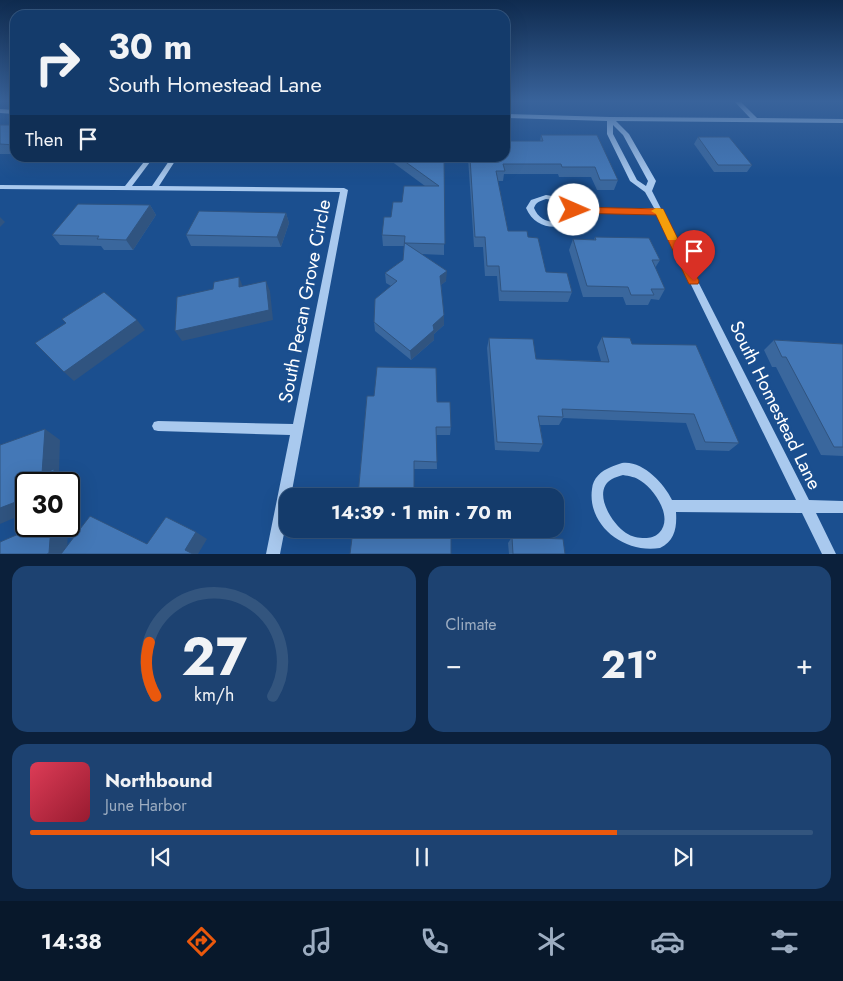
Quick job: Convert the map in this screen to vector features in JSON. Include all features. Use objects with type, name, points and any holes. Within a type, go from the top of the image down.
[{"type":"street","name":"South Homestead Lane","points":[[610,127],[610,134],[634,181],[648,191],[659,211],[828,554]]},
{"type":"street","name":"South Homestead Lane","points":[[618,127],[626,134],[652,181],[648,191]]},
{"type":"street","points":[[127,188],[147,162]]},
{"type":"street","points":[[154,188],[171,162]]},
{"type":"street","name":"South Pecan Grove Circle","points":[[0,186],[344,190],[272,554]]},
{"type":"street","points":[[574,210],[572,219],[562,225],[555,225],[535,218],[530,208],[534,200],[553,197],[566,202],[574,210],[659,211]]},
{"type":"street","name":"South Pecan Grove Circle","points":[[158,426],[297,430]]},
{"type":"street","points":[[613,470],[634,471],[645,476],[655,484],[669,506],[670,527],[666,536],[649,546],[638,545],[627,542],[608,525],[597,504],[596,493],[605,475],[613,470]]},
{"type":"street","name":"South Homestead Lane","points":[[669,506],[843,508]]},
{"type":"building","points":[[0,127],[10,127],[10,145],[0,144]]},
{"type":"building","points":[[541,135],[597,135],[618,180],[600,180],[595,167],[562,167],[561,164],[503,164],[505,171],[496,171],[508,231],[527,231],[528,237],[538,238],[546,272],[567,273],[572,292],[501,291],[499,266],[487,266],[485,237],[475,237],[470,162],[510,162],[510,141],[543,141]]},
{"type":"building","points":[[698,137],[729,137],[752,165],[718,165]]},
{"type":"building","points":[[406,162],[444,162],[445,244],[405,243],[447,271],[440,276],[444,315],[433,325],[434,330],[410,351],[374,322],[375,299],[397,281],[385,273],[403,260],[405,236],[382,235],[384,217],[391,217],[393,202],[402,202],[404,186],[439,186]]},
{"type":"building","points":[[78,204],[150,205],[126,240],[97,239],[99,236],[52,235]]},
{"type":"building","points":[[199,211],[286,213],[277,237],[186,235]]},
{"type":"building","points":[[595,237],[649,238],[660,260],[652,260],[665,289],[651,289],[654,295],[631,295],[628,287],[587,286],[573,239],[596,240]]},
{"type":"building","points":[[239,277],[239,287],[266,281],[269,310],[175,331],[177,297],[213,289],[214,282]]},
{"type":"building","points":[[104,292],[137,320],[64,372],[35,343],[66,323],[62,319]]},
{"type":"building","points":[[602,337],[630,338],[632,344],[696,345],[739,443],[705,442],[694,414],[562,409],[563,417],[538,416],[543,444],[497,442],[489,338],[533,339],[536,359],[609,362]]},
{"type":"building","points":[[774,340],[843,344],[843,447],[834,447],[786,357],[782,357]]},
{"type":"building","points":[[377,367],[436,368],[437,402],[450,402],[451,427],[436,427],[437,462],[414,461],[414,488],[359,488],[367,396],[374,396]]},
{"type":"building","points":[[45,429],[42,472],[15,472],[15,502],[0,508],[0,445]]},
{"type":"building","points":[[90,516],[147,544],[166,517],[196,532],[185,550],[193,554],[61,554],[74,537],[80,537],[80,529]]},
{"type":"building","points":[[15,536],[50,537],[49,553],[47,554],[0,554],[0,542]]},
{"type":"building","points":[[352,538],[451,538],[451,554],[350,554]]},
{"type":"building","points":[[512,538],[563,539],[565,554],[513,554]]},
{"type":"slow traffic","points":[[656,211],[659,211],[672,238]]},
{"type":"route","points":[[574,210],[659,211],[694,281]]}]
